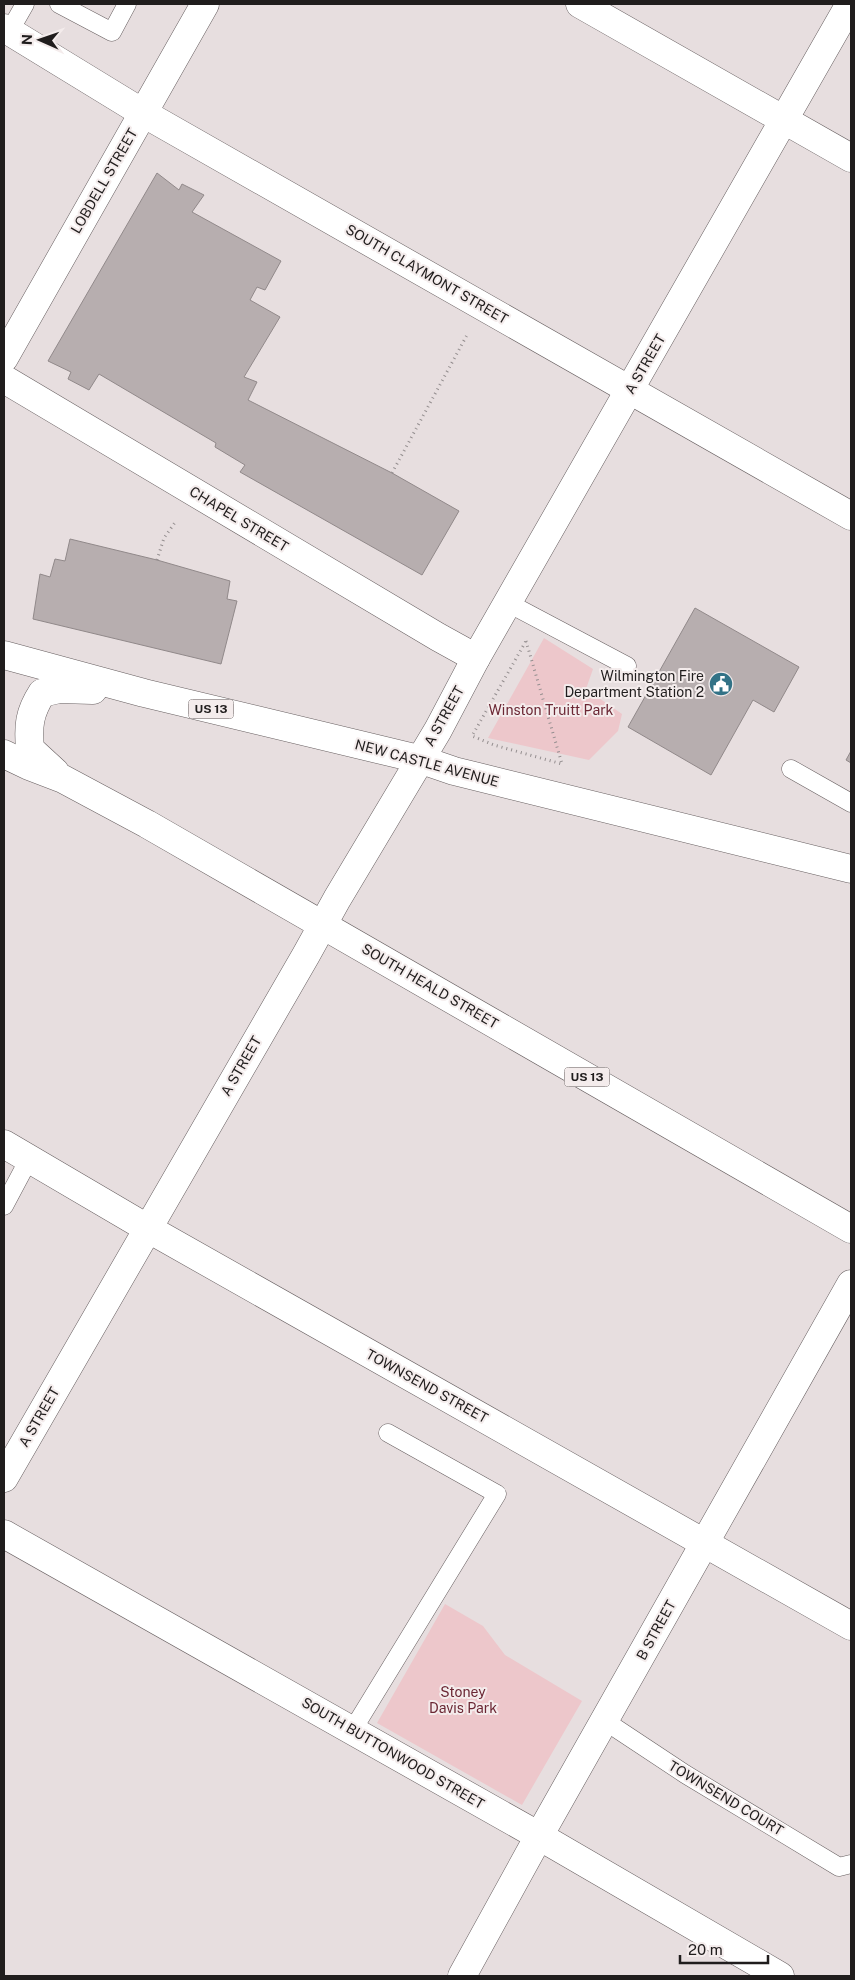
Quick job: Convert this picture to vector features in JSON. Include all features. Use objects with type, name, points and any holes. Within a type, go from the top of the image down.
[{"type":"street","name":"LOBDELL STREET","points":[[4,358],[205,4]]},
{"type":"street","points":[[580,4],[851,158]]},
{"type":"street","name":"A STREET","points":[[4,1478],[323,925],[336,899],[438,730],[476,658],[850,4]]},
{"type":"street","name":"SOUTH CLAYMONT STREET","points":[[6,30],[143,112],[851,516]]},
{"type":"street","name":"CHAPEL STREET","points":[[4,379],[429,632],[476,658]]},
{"type":"street","name":"NEW CASTLE AVENUE","points":[[4,655],[144,692],[419,760],[454,771],[851,869]]},
{"type":"street","points":[[64,779],[30,748],[29,722],[33,707],[42,694],[59,689],[144,692]]},
{"type":"street","name":"SOUTH HEALD STREET","points":[[4,754],[64,779],[148,824],[851,1229]]},
{"type":"street","name":"TOWNSEND STREET","points":[[4,1144],[147,1228],[851,1626]]},
{"type":"street","name":"B STREET","points":[[462,1976],[538,1836],[605,1721],[704,1542],[851,1284]]},
{"type":"street","name":"SOUTH BUTTONWOOD STREET","points":[[4,1534],[352,1730],[780,1976]]},
{"type":"lane","points":[[6,30],[25,4]]},
{"type":"lane","points":[[59,4],[112,32],[127,4]]},
{"type":"lane","points":[[508,603],[627,666]]},
{"type":"lane","points":[[791,770],[851,803]]},
{"type":"lane","points":[[4,1206],[29,1159]]},
{"type":"lane","points":[[352,1730],[497,1494],[388,1434]]},
{"type":"lane","name":"TOWNSEND COURT","points":[[605,1721],[685,1774],[839,1867],[851,1864]]},
{"type":"path","points":[[392,473],[467,335]]},
{"type":"path","points":[[157,560],[164,538],[176,521]]},
{"type":"path","points":[[526,641],[562,764],[494,745],[472,736],[526,641]]},
{"type":"green space","name":"Winston Truitt Park","points":[[544,638],[593,669],[586,689],[622,714],[618,731],[589,760],[488,738]]},
{"type":"green space","name":"Stoney Davis Park","points":[[445,1604],[483,1626],[505,1655],[582,1701],[522,1805],[377,1723]]},
{"type":"building","points":[[157,173],[179,190],[182,184],[204,195],[192,212],[281,261],[265,290],[257,287],[250,300],[280,317],[244,377],[257,382],[248,400],[392,473],[459,511],[422,575],[240,472],[245,465],[215,447],[216,443],[99,374],[89,390],[68,379],[71,372],[48,361]]},
{"type":"building","points":[[70,539],[157,560],[230,581],[227,599],[237,601],[221,664],[33,619],[40,574],[50,577],[55,559],[65,561]]},
{"type":"building","name":"Wilmington Fire Department Station 2","points":[[695,608],[799,667],[774,712],[753,700],[711,775],[628,727]]},
{"type":"building","points":[[851,751],[851,763],[846,760]]},
{"type":"place","name":"Wilmington Fire Department Station 2","points":[[721,684]]}]
